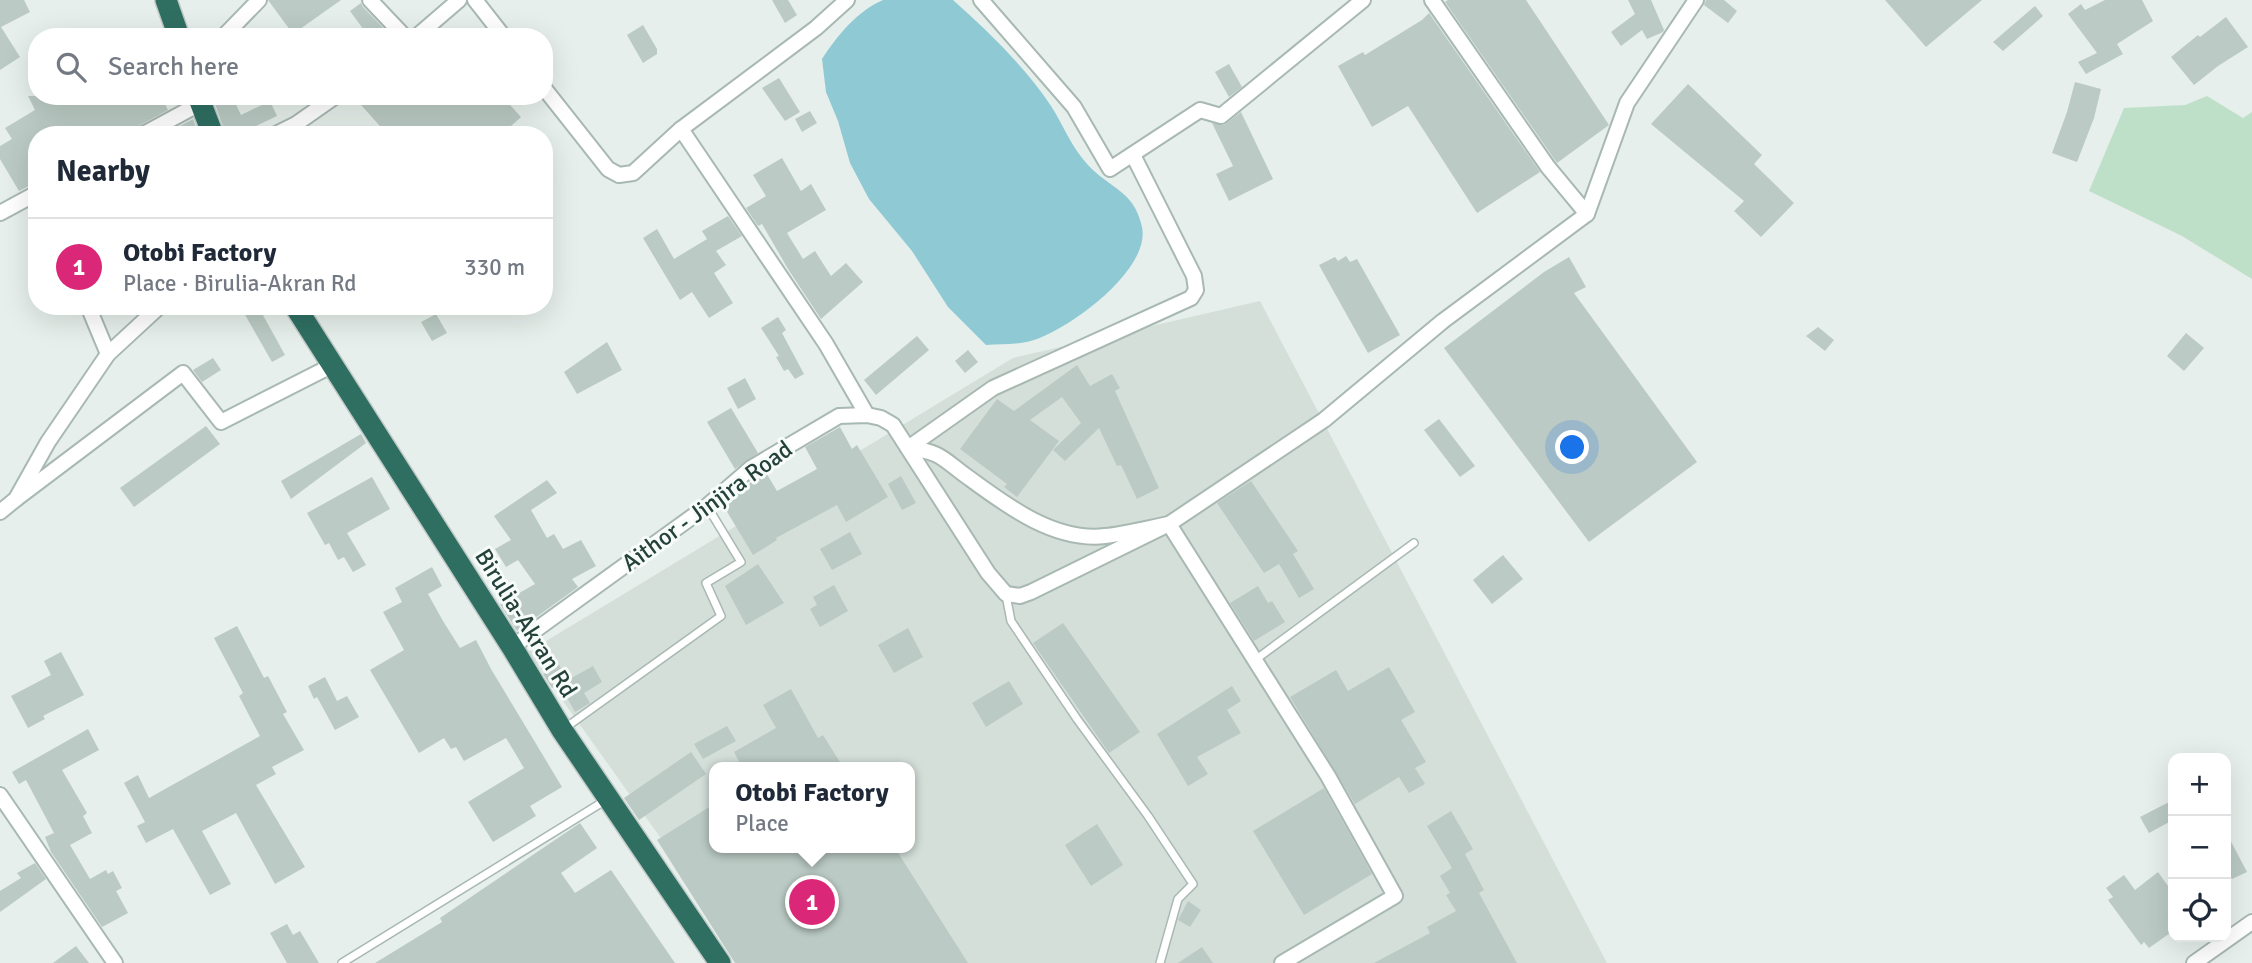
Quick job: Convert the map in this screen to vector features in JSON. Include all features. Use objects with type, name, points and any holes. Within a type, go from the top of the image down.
[{"type":"highway","points":[[166,0],[176,28]]},
{"type":"highway","points":[[202,105],[210,126]]},
{"type":"highway","name":"Birulia-Akran Rd","points":[[301,315],[562,730],[720,963]]},
{"type":"street","points":[[232,28],[259,0]]},
{"type":"street","points":[[370,0],[396,28]]},
{"type":"street","points":[[426,28],[459,0]]},
{"type":"street","points":[[475,0],[497,28]]},
{"type":"street","points":[[553,99],[608,169],[619,175],[634,173],[681,129],[816,28],[848,0]]},
{"type":"street","points":[[981,0],[1074,107],[1110,169],[1200,110],[1221,116],[1363,0]]},
{"type":"street","points":[[1432,0],[1548,167],[1587,214]]},
{"type":"street","points":[[681,129],[826,344],[867,415],[881,418],[893,425],[988,573],[1006,594],[1020,596],[1169,523],[1324,419],[1443,321],[1587,214],[1627,103],[1696,0]]},
{"type":"street","points":[[157,126],[192,105]]},
{"type":"street","points":[[292,126],[323,105]]},
{"type":"street","points":[[908,448],[993,388],[1191,298],[1196,290],[1194,276],[1133,155]]},
{"type":"street","points":[[0,213],[28,198]]},
{"type":"street","points":[[92,315],[108,354]]},
{"type":"street","points":[[16,499],[48,442],[108,354],[150,315]]},
{"type":"street","points":[[0,512],[183,373],[221,422],[333,365]]},
{"type":"street","name":"Aithor - Jinjira Road","points":[[512,648],[707,506],[751,468],[839,416],[867,415]]},
{"type":"street","points":[[908,448],[931,450],[968,478],[1028,516],[1062,533],[1103,537],[1169,523]]},
{"type":"street","points":[[1169,523],[1328,776],[1395,896],[1282,963]]},
{"type":"street","points":[[0,795],[115,963]]},
{"type":"street","points":[[2194,963],[2252,922]]},
{"type":"lane","points":[[562,730],[721,616],[706,583],[741,562],[707,506]]},
{"type":"lane","points":[[1254,660],[1414,543]]},
{"type":"lane","points":[[1006,594],[1011,621],[1193,884],[1178,899],[1160,963]]},
{"type":"lane","points":[[342,963],[608,799]]},
{"type":"shaded area","points":[[1260,301],[1607,963],[750,963],[528,652],[1013,358]]},
{"type":"green space","points":[[2207,96],[2243,118],[2252,112],[2252,279],[2182,236],[2089,191],[2124,108],[2185,105]]},
{"type":"water","points":[[883,0],[953,0],[1018,63],[1051,106],[1082,158],[1096,173],[1127,197],[1138,215],[1142,227],[1141,244],[1134,261],[1121,279],[1086,311],[1049,334],[1022,343],[986,345],[948,307],[912,251],[869,199],[850,163],[826,92],[822,59],[848,25]]},
{"type":"building","points":[[0,0],[24,0],[30,12],[1,27],[20,57],[0,70]]},
{"type":"building","points":[[268,0],[341,0],[301,28],[289,28]]},
{"type":"building","points":[[772,0],[788,0],[797,15],[785,23]]},
{"type":"building","points":[[1526,0],[1609,125],[1557,163],[1445,2]]},
{"type":"building","points":[[1628,0],[1651,0],[1663,32],[1647,39],[1642,30],[1621,46],[1611,32],[1635,14]]},
{"type":"building","points":[[1706,0],[1724,0],[1737,11],[1728,23],[1704,5]]},
{"type":"building","points":[[1885,0],[1982,0],[1926,47]]},
{"type":"building","points":[[2105,0],[2142,0],[2153,21],[2117,44],[2123,54],[2086,74],[2078,62],[2097,53],[2068,14],[2081,4],[2085,10]]},
{"type":"building","points":[[361,3],[383,28],[362,28],[350,11]]},
{"type":"building","points":[[2035,6],[2043,16],[2003,51],[1993,42]]},
{"type":"building","points":[[1429,13],[1540,172],[1477,213],[1408,106],[1372,127],[1338,66],[1363,52],[1365,55]]},
{"type":"building","points":[[2226,17],[2248,47],[2194,85],[2171,57]]},
{"type":"building","points":[[643,25],[657,49],[657,54],[643,63],[627,35]]},
{"type":"building","points":[[1229,64],[1242,87],[1229,97],[1215,72]]},
{"type":"building","points":[[779,78],[800,112],[785,121],[762,88]]},
{"type":"building","points":[[2075,82],[2101,89],[2094,118],[2077,162],[2052,153]]},
{"type":"building","points":[[1688,84],[1762,155],[1754,164],[1794,203],[1761,237],[1734,211],[1744,201],[1651,124]]},
{"type":"building","points":[[32,105],[166,105],[168,110],[139,126],[28,126],[28,186],[19,191],[0,159],[0,146],[12,139],[5,128],[35,110]]},
{"type":"building","points":[[215,105],[236,105],[241,115],[262,105],[272,105],[277,116],[256,126],[223,126]]},
{"type":"building","points":[[361,105],[510,105],[521,117],[511,126],[380,126]]},
{"type":"building","points":[[810,111],[817,123],[802,132],[795,119]]},
{"type":"building","points":[[1241,112],[1273,179],[1229,201],[1216,174],[1233,166],[1212,123],[1224,125]]},
{"type":"building","points":[[193,119],[196,126],[180,126]]},
{"type":"building","points":[[782,158],[801,191],[811,184],[826,210],[787,233],[803,259],[815,251],[831,276],[846,263],[863,282],[821,319],[762,224],[758,226],[746,208],[766,196],[753,175]]},
{"type":"building","points":[[728,216],[742,236],[716,251],[726,265],[714,273],[733,303],[709,318],[692,292],[680,300],[643,238],[657,229],[674,259],[707,239],[702,231]]},
{"type":"building","points":[[1346,256],[1350,262],[1357,259],[1400,335],[1368,353],[1319,265],[1335,257],[1338,261]]},
{"type":"building","points":[[1569,257],[1586,287],[1574,293],[1697,462],[1589,542],[1444,348],[1544,272]]},
{"type":"building","points":[[245,315],[263,315],[285,355],[272,362]]},
{"type":"building","points":[[437,315],[447,333],[432,341],[421,322]]},
{"type":"building","points":[[778,317],[786,330],[782,333],[804,374],[795,379],[788,369],[784,371],[776,357],[779,356],[761,328]]},
{"type":"building","points":[[1818,327],[1834,340],[1825,351],[1806,336]]},
{"type":"building","points":[[2186,333],[2204,348],[2184,371],[2167,356]]},
{"type":"building","points":[[917,336],[929,350],[876,395],[864,380]]},
{"type":"building","points":[[607,342],[622,370],[577,394],[564,372]]},
{"type":"building","points":[[968,350],[978,362],[965,373],[955,361]]},
{"type":"building","points":[[213,358],[221,370],[202,382],[193,370]]},
{"type":"building","points":[[1077,365],[1090,386],[1112,374],[1120,388],[1115,391],[1159,488],[1137,499],[1099,428],[1065,461],[1053,450],[1081,423],[1062,397],[1030,420],[1059,441],[1017,497],[1004,487],[1007,484],[960,449],[997,399],[1014,411]]},
{"type":"building","points":[[745,378],[756,399],[738,409],[727,388]]},
{"type":"building","points":[[731,408],[758,453],[735,469],[707,422]]},
{"type":"building","points":[[1439,419],[1475,466],[1460,477],[1424,430]]},
{"type":"building","points":[[206,426],[220,444],[134,507],[120,488]]},
{"type":"building","points":[[840,427],[852,449],[857,445],[888,497],[846,522],[837,505],[776,538],[777,540],[753,555],[723,505],[765,471],[777,491],[817,469],[805,447]]},
{"type":"building","points":[[361,434],[366,443],[291,499],[281,481]]},
{"type":"building","points":[[901,476],[916,503],[902,510],[888,484]]},
{"type":"building","points":[[372,477],[390,509],[347,533],[366,565],[353,572],[344,557],[338,560],[329,543],[325,545],[307,513]]},
{"type":"building","points":[[547,480],[557,493],[531,510],[547,538],[554,534],[563,549],[581,540],[596,566],[572,579],[578,587],[517,631],[500,604],[535,584],[518,560],[506,567],[495,549],[511,540],[494,516]]},
{"type":"building","points":[[1251,481],[1298,551],[1293,554],[1314,589],[1299,598],[1279,564],[1264,573],[1217,503]]},
{"type":"building","points":[[850,532],[862,554],[832,570],[820,549]]},
{"type":"building","points":[[1503,555],[1523,579],[1492,604],[1473,580]]},
{"type":"building","points":[[758,564],[784,603],[746,625],[725,586]]},
{"type":"building","points":[[432,567],[442,586],[428,594],[443,621],[460,648],[476,640],[562,787],[530,806],[536,816],[493,842],[468,802],[524,768],[506,738],[464,761],[456,747],[451,749],[444,738],[419,753],[370,670],[404,650],[383,612],[402,602],[395,588]]},
{"type":"building","points":[[834,585],[848,611],[820,627],[810,609],[817,605],[813,597]]},
{"type":"building","points":[[1258,586],[1268,603],[1272,601],[1285,622],[1254,641],[1230,603]]},
{"type":"building","points":[[1063,623],[1140,732],[1109,753],[1033,643]]},
{"type":"building","points":[[237,626],[264,678],[268,676],[287,712],[283,714],[304,750],[272,767],[276,774],[256,785],[305,867],[275,884],[236,813],[202,831],[231,884],[210,895],[173,829],[146,843],[137,826],[145,822],[124,783],[138,775],[149,798],[260,736],[239,696],[243,693],[214,638]]},
{"type":"building","points":[[908,628],[923,657],[894,673],[878,645]]},
{"type":"building","points":[[61,652],[84,695],[43,716],[45,719],[28,728],[11,696],[51,675],[44,661]]},
{"type":"building","points":[[559,665],[568,680],[593,666],[602,682],[584,693],[590,703],[575,712],[560,685],[552,688],[543,674]]},
{"type":"building","points":[[1389,667],[1415,712],[1401,720],[1426,762],[1415,768],[1425,784],[1409,793],[1399,777],[1355,804],[1290,697],[1336,670],[1348,691]]},
{"type":"building","points":[[325,677],[337,701],[347,696],[359,717],[335,730],[308,686]]},
{"type":"building","points":[[1009,681],[1023,704],[986,727],[972,703]]},
{"type":"building","points":[[1232,686],[1241,701],[1227,710],[1241,733],[1197,757],[1208,774],[1188,786],[1157,734]]},
{"type":"building","points":[[791,689],[818,738],[823,735],[840,762],[739,762],[734,752],[776,728],[763,705]]},
{"type":"building","points":[[727,726],[736,741],[703,759],[694,744]]},
{"type":"building","points":[[88,729],[99,750],[62,770],[87,813],[83,816],[92,833],[70,845],[90,879],[106,870],[108,874],[113,871],[122,888],[116,891],[128,913],[102,927],[51,852],[45,837],[54,833],[26,780],[19,784],[12,772]]},
{"type":"building","points":[[691,752],[706,774],[639,820],[624,798]]},
{"type":"building","points":[[1324,788],[1372,874],[1304,915],[1253,831]]},
{"type":"building","points":[[2168,803],[2168,823],[2149,833],[2140,817]]},
{"type":"building","points":[[709,807],[709,853],[898,853],[968,963],[735,963],[657,840]]},
{"type":"building","points":[[1451,811],[1473,849],[1465,854],[1484,890],[1479,893],[1517,963],[1374,963],[1430,933],[1427,927],[1456,911],[1446,895],[1450,893],[1440,876],[1452,868],[1427,826]]},
{"type":"building","points":[[580,823],[597,848],[561,873],[575,893],[611,870],[675,963],[375,963],[442,922],[440,918]]},
{"type":"building","points":[[1097,824],[1123,865],[1091,886],[1065,845]]},
{"type":"building","points":[[2231,842],[2247,872],[2232,879],[2231,877]]},
{"type":"building","points":[[35,863],[46,879],[0,912],[0,891],[21,878],[17,873]]},
{"type":"building","points":[[2158,872],[2168,886],[2168,935],[2149,948],[2144,942],[2141,945],[2108,900],[2113,897],[2106,888],[2124,875],[2135,890]]},
{"type":"building","points":[[1188,901],[1201,910],[1190,927],[1178,920]]},
{"type":"building","points":[[287,924],[293,935],[300,931],[319,963],[287,963],[270,933]]},
{"type":"building","points":[[76,946],[89,963],[53,963]]},
{"type":"building","points":[[1202,947],[1213,963],[1178,963]]},
{"type":"place","name":"Otobi Factory","points":[[812,902]]}]
